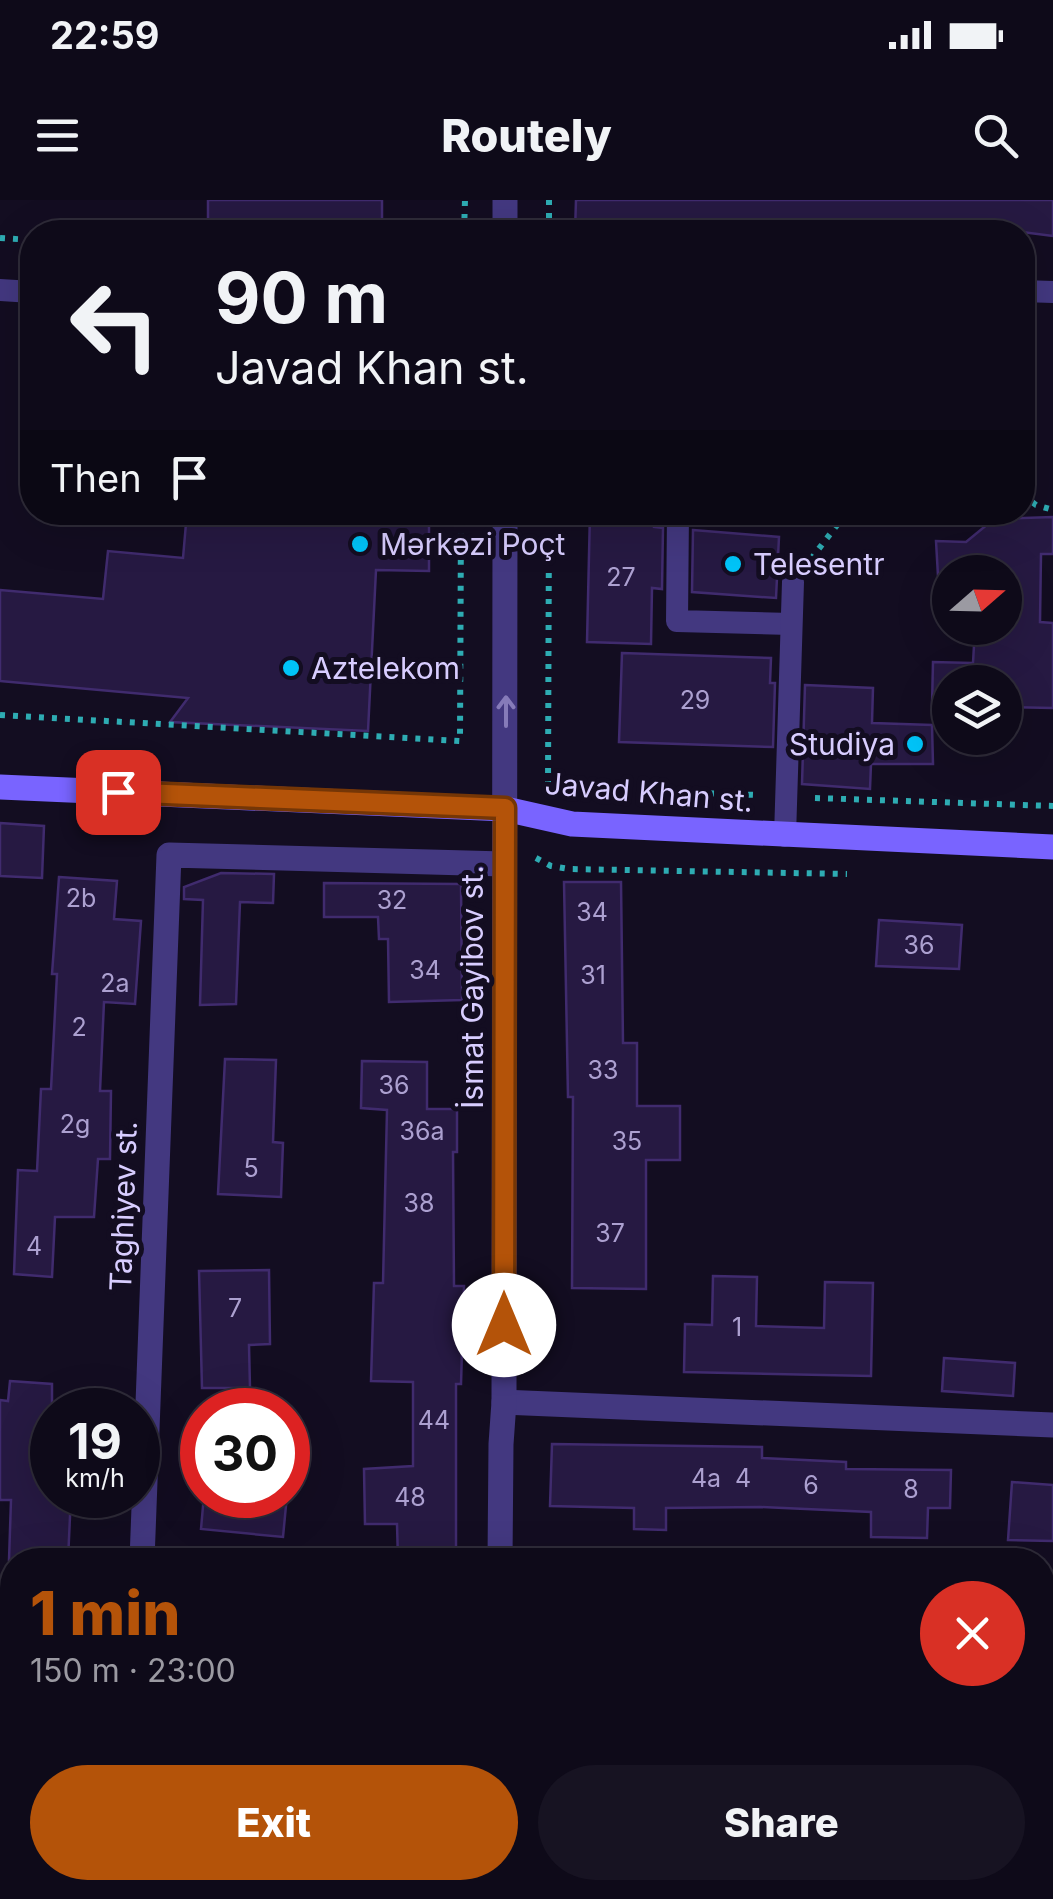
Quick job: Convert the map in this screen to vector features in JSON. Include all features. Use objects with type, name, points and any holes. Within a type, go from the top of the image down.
[{"type":"street","name":"İsmat Gayibov st.","points":[[500,1548],[504,1402],[505,525]]},
{"type":"street","name":"Javad Khan st.","points":[[0,787],[505,808],[572,824],[1053,847]]},
{"type":"street","name":"Taghiyev st.","points":[[142,1548],[169,855],[504,864]]},
{"type":"street","points":[[504,1402],[1053,1425]]},
{"type":"lane","points":[[678,525],[677,621],[791,624]]},
{"type":"lane","points":[[785,836],[793,582]]},
{"type":"path","points":[[0,714],[460,740],[461,525]]},
{"type":"path","points":[[549,525],[548,787],[561,788]]},
{"type":"path","points":[[793,582],[837,525]]},
{"type":"path","points":[[651,792],[1053,806]]},
{"type":"building","points":[[208,200],[382,200],[382,220],[208,220]]},
{"type":"building","points":[[576,200],[1053,200],[1053,236],[1035,234],[1035,220],[575,220]]},
{"type":"building","points":[[1053,517],[1053,554],[1041,554],[1040,622],[1053,623],[1053,708],[1022,707],[1022,665],[933,665],[973,663],[974,645],[1022,645],[1022,555],[937,555],[936,541],[966,542],[987,525],[1035,525],[1035,518]]},
{"type":"building","points":[[186,525],[429,525],[429,571],[376,570],[368,731],[170,722],[188,698],[0,681],[0,590],[103,599],[108,551],[183,558]]},
{"type":"building","points":[[590,525],[663,528],[662,589],[652,588],[651,644],[587,642]]},
{"type":"building","name":"Telesentr","points":[[693,530],[779,537],[776,598],[692,592]]},
{"type":"building","points":[[622,653],[771,658],[770,683],[775,683],[773,747],[619,742]]},
{"type":"building","points":[[805,685],[873,688],[872,723],[932,725],[933,764],[871,764],[870,789],[802,784]]},
{"type":"building","points":[[0,823],[44,826],[42,878],[0,876]]},
{"type":"building","points":[[221,873],[274,874],[273,903],[240,902],[236,1004],[200,1005],[203,900],[184,899],[184,887]]},
{"type":"building","points":[[59,877],[117,881],[114,919],[141,921],[135,1004],[104,1002],[100,1091],[111,1091],[110,1159],[98,1159],[94,1217],[55,1217],[52,1277],[14,1274],[18,1170],[37,1171],[41,1089],[51,1089],[57,974],[52,974]]},
{"type":"building","points":[[564,882],[621,882],[623,1043],[637,1043],[637,1106],[680,1106],[680,1160],[646,1160],[646,1289],[572,1288],[573,1097],[568,1097]]},
{"type":"building","points":[[324,883],[461,884],[462,1000],[389,1002],[388,939],[379,939],[378,917],[324,917]]},
{"type":"building","points":[[879,920],[962,925],[959,969],[876,966]]},
{"type":"building","points":[[225,1059],[276,1060],[273,1142],[283,1143],[281,1197],[218,1194]]},
{"type":"building","points":[[362,1061],[427,1062],[427,1109],[457,1109],[457,1152],[453,1152],[454,1286],[464,1286],[461,1384],[456,1384],[456,1548],[398,1548],[397,1524],[365,1524],[364,1469],[413,1466],[413,1382],[371,1381],[374,1283],[383,1283],[387,1110],[361,1108]]},
{"type":"building","points":[[269,1270],[270,1344],[249,1345],[250,1388],[202,1388],[199,1271]]},
{"type":"building","points":[[713,1276],[757,1277],[756,1326],[824,1328],[825,1282],[873,1283],[871,1376],[684,1372],[685,1324],[712,1325]]},
{"type":"building","points":[[944,1358],[1015,1363],[1013,1396],[942,1391]]},
{"type":"building","points":[[10,1381],[52,1384],[52,1388],[30,1388],[30,1518],[70,1518],[69,1548],[9,1548],[11,1500],[0,1500],[0,1400],[8,1401]]},
{"type":"building","points":[[552,1444],[762,1447],[762,1458],[846,1462],[846,1469],[951,1470],[950,1508],[928,1508],[927,1538],[871,1537],[871,1512],[761,1507],[666,1508],[666,1530],[634,1529],[634,1508],[550,1506]]},
{"type":"building","points":[[1012,1482],[1053,1485],[1053,1541],[1008,1540]]},
{"type":"building","points":[[202,1518],[285,1518],[283,1537],[201,1529]]},
{"type":"place","name":"Mərkəzi Poçt","points":[[360,544]]},
{"type":"place","name":"Telesentr","points":[[733,564]]},
{"type":"place","name":"Aztelekom","points":[[291,668]]},
{"type":"place","name":"Studiya","points":[[915,744]]},
{"type":"route","points":[[118,792],[505,808],[504,1325]]}]
